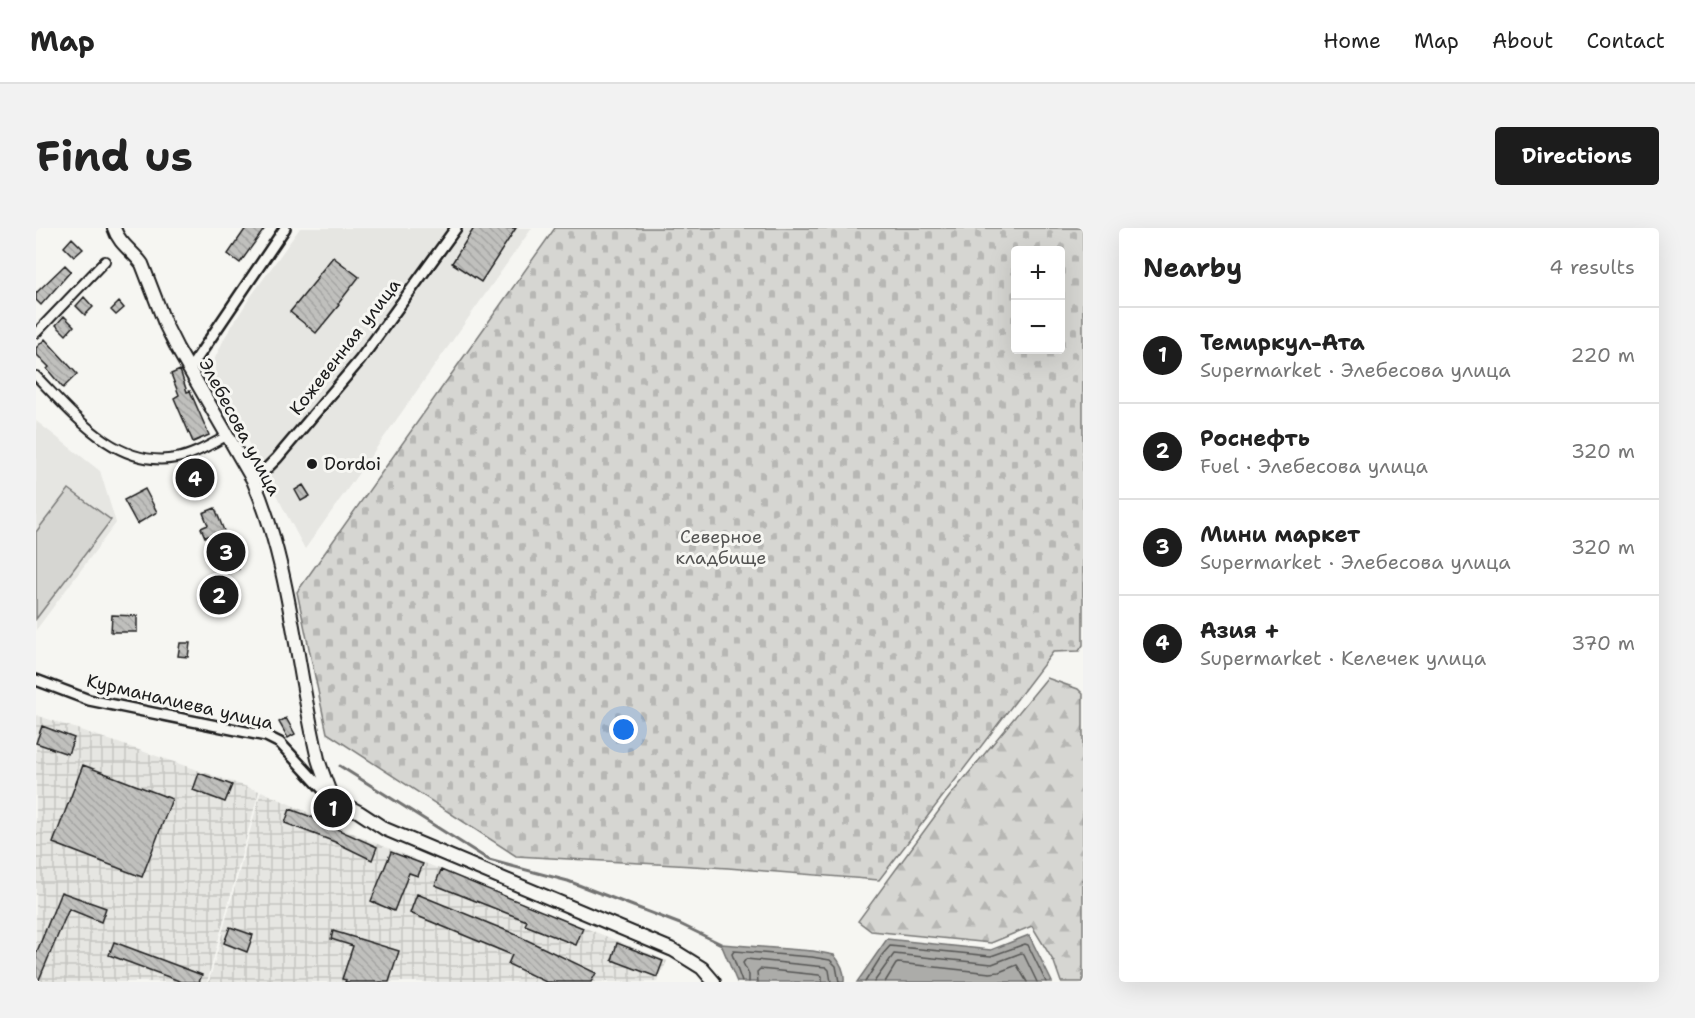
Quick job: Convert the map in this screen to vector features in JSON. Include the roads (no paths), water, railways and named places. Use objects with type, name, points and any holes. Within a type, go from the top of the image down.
[{"type":"main road","name":"Элебесова улица","points":[[114,228],[121,242],[138,257],[142,264],[166,326],[262,500],[283,578],[319,761],[332,798]]},
{"type":"main road","points":[[332,798],[385,829],[673,950],[702,968],[714,982]]},
{"type":"street","points":[[189,370],[285,228]]},
{"type":"street","name":"Кожевенная улица","points":[[253,480],[277,458],[360,360],[456,228]]},
{"type":"street","points":[[36,333],[105,261]]},
{"type":"street","points":[[36,376],[94,434],[118,449],[156,459],[177,458],[227,436]]},
{"type":"street","name":"Курманалиева улица","points":[[36,680],[89,700],[266,736],[280,743],[332,798]]},
{"type":"water","points":[[1029,935],[1052,982],[857,982],[887,939],[991,950]]},
{"type":"water","points":[[721,944],[813,951],[834,955],[842,967],[844,982],[737,982]]},
{"type":"waterway","points":[[340,766],[489,860],[568,881],[680,924],[721,944]]},
{"type":"place","name":"Dordoi","points":[[312,464]]},
{"type":"place","name":"Азия +","points":[[195,478]]},
{"type":"place","name":"Мини маркет","points":[[226,552]]},
{"type":"place","name":"Роснефть","points":[[219,595]]},
{"type":"place","name":"Темиркул-Ата","points":[[333,808]]},
{"type":"park label","name":"Северное кладбище","points":[[721,547]]}]
